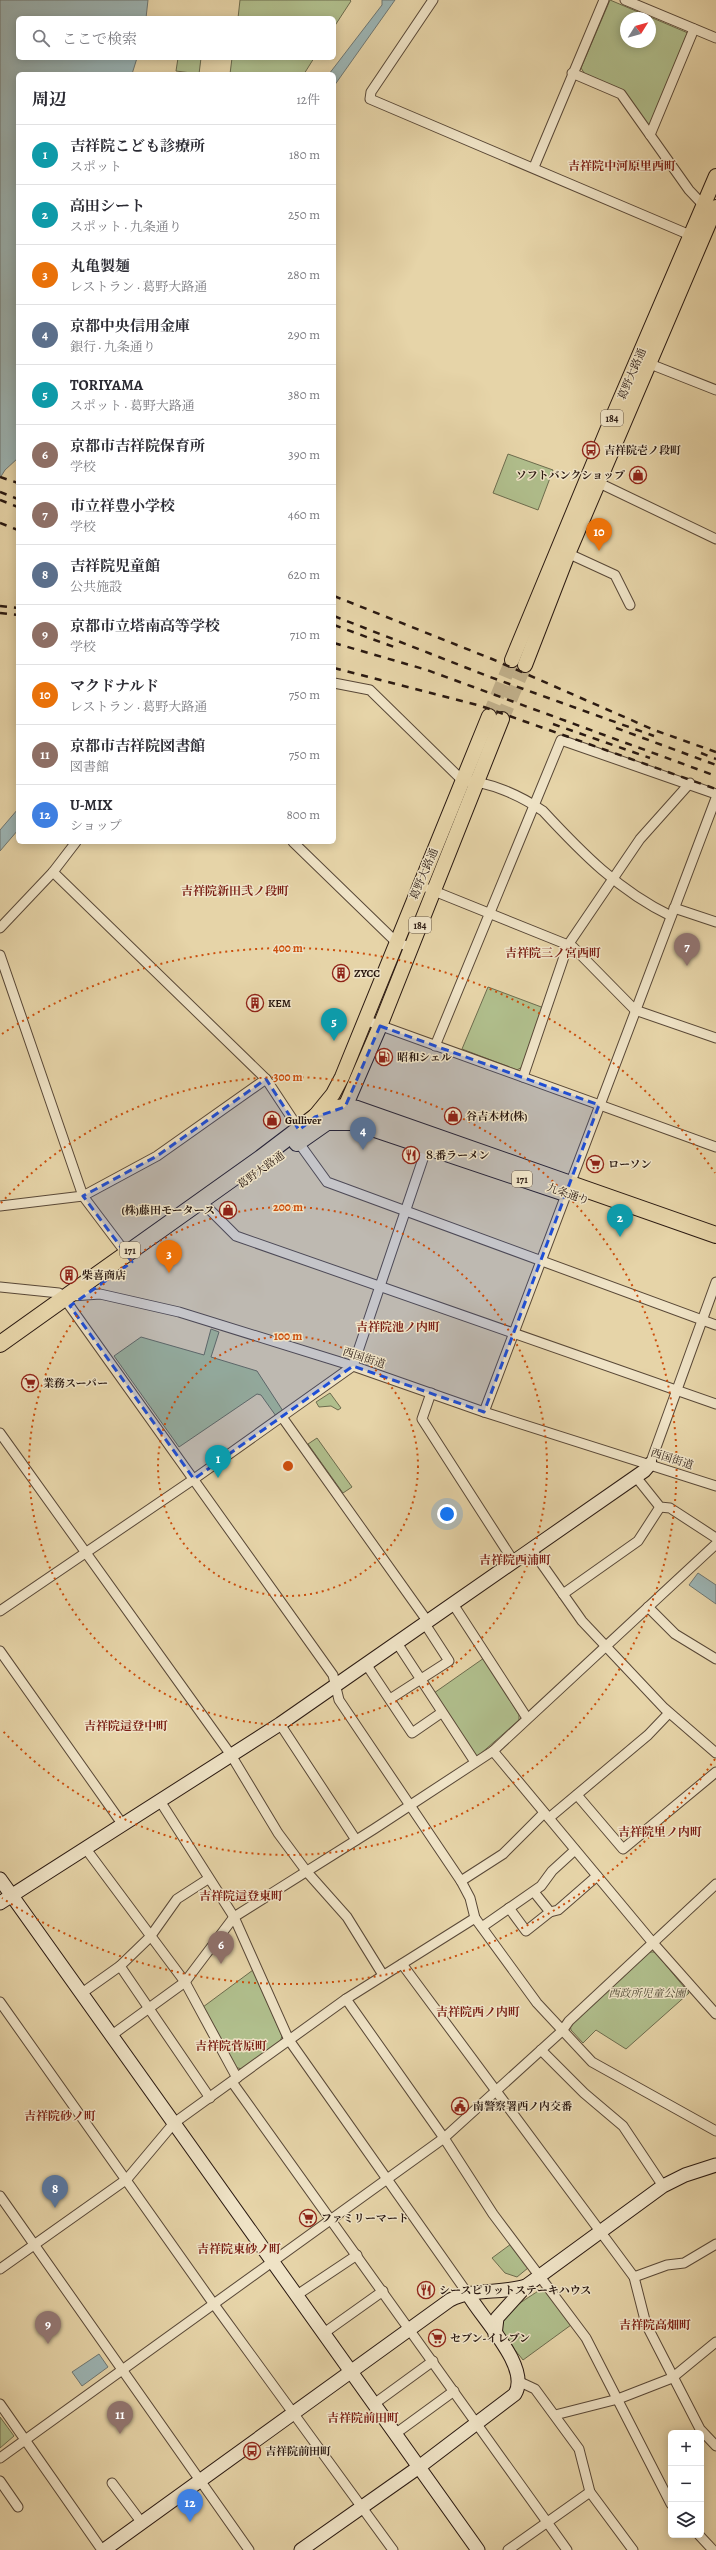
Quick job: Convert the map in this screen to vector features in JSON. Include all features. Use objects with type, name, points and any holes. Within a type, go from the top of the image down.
[{"type":"highway","name":"葛野大路通","points":[[0,1344],[67,1302],[88,1293],[204,1204],[321,1119],[330,1109],[345,1107]]},
{"type":"highway","name":"九条通り","points":[[345,1107],[357,1109],[428,1141]]},
{"type":"highway","name":"九条通り","points":[[321,1119],[354,1122],[428,1141],[567,1188],[716,1235]]},
{"type":"highway","name":"九条通り","points":[[567,1188],[716,1245]]},
{"type":"highway","name":"葛野大路通","points":[[0,1356],[126,1253],[204,1204]]},
{"type":"main road","name":"葛野大路通","points":[[512,660],[563,552],[669,302],[712,211],[716,176]]},
{"type":"main road","name":"葛野大路通","points":[[669,302],[690,235],[712,211]]},
{"type":"main road","name":"葛野大路通","points":[[526,665],[563,552]]},
{"type":"main road","name":"葛野大路通","points":[[321,1119],[342,1077],[395,941],[463,781],[496,718],[478,781],[380,1026],[345,1107]]},
{"type":"main road","points":[[342,1077],[338,1093],[354,1122]]},
{"type":"street","points":[[433,0],[375,86],[370,99],[534,167],[690,235]]},
{"type":"street","points":[[534,167],[572,73],[604,0]]},
{"type":"street","points":[[626,0],[716,38]]},
{"type":"street","points":[[650,135],[694,29]]},
{"type":"street","points":[[572,73],[621,94],[689,190],[712,211]]},
{"type":"street","points":[[644,362],[716,390]]},
{"type":"street","points":[[594,481],[716,539]]},
{"type":"street","points":[[563,552],[615,575],[630,605]]},
{"type":"street","points":[[336,683],[370,690],[463,781],[478,781],[533,805],[611,879],[644,903],[673,912],[716,922]]},
{"type":"street","points":[[435,1046],[561,740],[690,783],[716,794]]},
{"type":"street","points":[[523,1077],[568,946],[611,879],[640,839],[690,783]]},
{"type":"street","points":[[484,1412],[567,1188],[716,798]]},
{"type":"street","points":[[0,928],[53,872],[74,844]]},
{"type":"street","points":[[294,844],[395,941],[411,948]]},
{"type":"street","points":[[53,872],[266,1079],[297,1135],[327,1182],[405,1212],[716,1324]]},
{"type":"street","points":[[419,885],[568,946],[635,1010],[716,1038]]},
{"type":"street","points":[[0,955],[83,1196],[126,1253]]},
{"type":"street","points":[[365,1020],[716,1147]]},
{"type":"street","points":[[0,1206],[83,1196],[157,1156],[266,1079]]},
{"type":"street","points":[[0,1611],[194,1479],[353,1366],[428,1141]]},
{"type":"street","points":[[204,1204],[236,1236],[716,1404]]},
{"type":"street","points":[[0,1902],[86,1849],[280,1724],[636,1477],[650,1464],[678,1391],[716,1282]]},
{"type":"street","points":[[0,1287],[55,1292],[67,1302],[333,1675],[339,1700],[462,1881],[470,1898],[475,1918],[538,2003],[562,2031],[592,2062],[716,2131]]},
{"type":"street","name":"西国街道","points":[[88,1293],[131,1299],[179,1312],[353,1366],[484,1412],[716,1486]]},
{"type":"street","points":[[431,1393],[422,1419],[514,1562]]},
{"type":"street","points":[[282,1417],[426,1623],[449,1661],[390,1699]]},
{"type":"street","points":[[0,1433],[231,1755],[278,1833],[307,1872],[347,1917],[383,1975]]},
{"type":"street","points":[[636,1477],[660,1506],[670,1508],[716,1538]]},
{"type":"street","points":[[563,1594],[638,1541],[660,1506]]},
{"type":"street","points":[[112,2035],[185,1982],[234,1917],[410,1806],[493,1751],[716,1544]]},
{"type":"street","points":[[532,1550],[582,1621],[668,1712],[716,1753]]},
{"type":"street","points":[[453,1604],[527,1718]]},
{"type":"street","points":[[648,1607],[675,1634],[716,1659]]},
{"type":"street","points":[[396,1643],[475,1762]]},
{"type":"street","points":[[0,1651],[123,1825]]},
{"type":"street","points":[[366,1664],[412,1733],[441,1712]]},
{"type":"street","points":[[462,1881],[503,1854],[547,1815],[577,1795],[648,1735],[668,1712]]},
{"type":"street","points":[[280,1724],[356,1840]]},
{"type":"street","points":[[493,1751],[653,1943],[716,2014]]},
{"type":"street","points":[[577,1795],[623,1849],[716,1772]]},
{"type":"street","points":[[160,1800],[208,1879],[234,1917],[289,2040],[388,2179],[516,2365],[520,2382],[518,2389],[511,2399],[419,2467],[361,2506],[301,2550]]},
{"type":"street","points":[[86,1849],[185,1982],[234,2080],[382,2291],[567,2550]]},
{"type":"street","points":[[482,1927],[508,1908],[534,1892],[541,1886],[552,1871],[575,1850]]},
{"type":"street","points":[[508,1908],[526,1931],[550,1912],[558,1910],[597,1876]]},
{"type":"street","points":[[0,1878],[478,2550]]},
{"type":"street","points":[[82,1994],[120,1966],[150,1936],[178,1899],[208,1879]]},
{"type":"street","points":[[0,2458],[444,2138],[562,2031],[569,2021],[716,1884]]},
{"type":"street","points":[[534,1892],[550,1912]]},
{"type":"street","points":[[0,2268],[35,2245],[127,2179],[174,2123],[346,1999],[475,1918]]},
{"type":"street","points":[[402,1964],[600,2233],[634,2276],[646,2324],[672,2378],[700,2429],[716,2446]]},
{"type":"street","points":[[120,1966],[210,2098]]},
{"type":"street","points":[[346,1999],[444,2138],[493,2214],[586,2338],[670,2502]]},
{"type":"street","points":[[0,2002],[214,2303],[393,2550]]},
{"type":"street","points":[[541,2050],[584,2093],[622,2126],[663,2186]]},
{"type":"street","points":[[495,2335],[497,2318],[526,2286],[663,2186],[685,2174],[716,2165]]},
{"type":"street","points":[[0,2196],[249,2550]]},
{"type":"street","points":[[634,2276],[667,2265],[684,2263],[716,2244]]},
{"type":"street","points":[[297,2295],[357,2254]]},
{"type":"street","points":[[0,2404],[103,2550],[450,2300],[468,2294],[507,2291],[526,2286]]},
{"type":"street","points":[[324,2333],[382,2291]]},
{"type":"street","points":[[555,2415],[618,2399],[672,2378],[716,2342]]},
{"type":"street","points":[[374,2404],[433,2361]]},
{"type":"street","points":[[520,2382],[535,2388],[579,2449],[590,2492],[633,2550]]},
{"type":"street","points":[[395,2434],[454,2391]]},
{"type":"street","points":[[0,2481],[18,2508]]},
{"type":"street","points":[[112,2482],[142,2523]]},
{"type":"street","points":[[508,2550],[590,2492]]},
{"type":"street","points":[[702,2538],[713,2550],[716,2546]]},
{"type":"highlighted area","points":[[380,1026],[599,1105],[484,1412],[353,1366],[194,1479],[70,1306],[132,1262],[83,1196],[157,1156],[266,1079],[299,1130],[315,1117],[345,1107]]},
{"type":"green space","points":[[240,0],[351,1],[336,24],[336,16],[238,16]]},
{"type":"green space","points":[[610,0],[638,12],[620,12],[620,48],[656,48],[656,19],[688,33],[651,124],[647,125],[623,93],[588,79],[581,68]]},
{"type":"green space","points":[[178,60],[201,60],[199,72],[176,71]]},
{"type":"green space","points":[[232,60],[313,60],[305,72],[230,72]]},
{"type":"green space","points":[[508,454],[553,470],[538,510],[493,493]]},
{"type":"green space","points":[[488,987],[544,1008],[522,1067],[517,1070],[462,1049]]},
{"type":"green space","points":[[211,1329],[219,1332],[211,1357],[257,1371],[283,1411],[276,1416],[261,1395],[257,1394],[179,1447],[114,1356],[141,1337],[204,1355]]},
{"type":"green space","points":[[330,1393],[341,1408],[338,1410],[331,1406],[319,1407],[316,1402]]},
{"type":"green space","points":[[317,1438],[352,1487],[343,1493],[308,1444]]},
{"type":"green space","points":[[484,1658],[519,1715],[519,1720],[478,1756],[473,1754],[434,1693]]},
{"type":"green space","name":"西政所児童公園","points":[[650,1952],[655,1952],[689,1993],[626,2049],[596,2030],[583,2043],[571,2030],[570,2025]]},
{"type":"green space","points":[[253,1970],[282,2036],[280,2042],[242,2069],[234,2067],[203,2007]]},
{"type":"green space","points":[[511,2244],[528,2268],[517,2277],[505,2273],[492,2258]]},
{"type":"green space","points":[[541,2289],[545,2289],[571,2325],[523,2360],[510,2344],[502,2327],[504,2320],[514,2308]]},
{"type":"green space","points":[[0,2417],[14,2436],[0,2448]]},
{"type":"water","points":[[0,0],[148,0],[146,16],[16,16],[16,60],[136,60],[133,72],[16,72],[16,460],[5,470],[0,478]]},
{"type":"water","points":[[382,0],[395,0],[336,83],[336,72],[331,72],[382,5]]},
{"type":"water","points":[[16,811],[16,832],[0,851],[0,830]]},
{"type":"water","points":[[698,1573],[716,1585],[716,1604],[689,1585]]},
{"type":"water","points":[[99,2354],[108,2367],[82,2386],[72,2372]]},
{"type":"tunnel","points":[[489,716],[512,660]]},
{"type":"tunnel","points":[[502,719],[525,665]]},
{"type":"railway","points":[[0,477],[16,482]]},
{"type":"railway","points":[[0,492],[16,498]]},
{"type":"railway","points":[[0,500],[16,506]]},
{"type":"railway","points":[[0,523],[16,529]]},
{"type":"railway","points":[[336,597],[492,659],[654,730],[716,752]]},
{"type":"railway","points":[[0,606],[16,608]]},
{"type":"railway","points":[[0,613],[16,615]]},
{"type":"railway","points":[[336,617],[490,677],[654,736]]},
{"type":"railway","points":[[336,626],[394,647]]},
{"type":"railway","points":[[336,644],[427,670],[716,776]]},
{"type":"railway","points":[[336,669],[481,706],[716,789]]},
{"type":"railway","points":[[553,724],[650,758]]},
{"type":"railway","points":[[616,728],[716,765]]},
{"type":"railway","points":[[701,753],[716,759]]},
{"type":"place","name":"吉祥院壱ノ段町","points":[[591,450]]},
{"type":"place","name":"ソフトバンクショップ","points":[[638,475]]},
{"type":"place","name":"マクドナルド","points":[[599,551]]},
{"type":"place","name":"市立祥豊小学校","points":[[687,966]]},
{"type":"place","name":"ZYCC","points":[[341,973]]},
{"type":"place","name":"KEM","points":[[255,1003]]},
{"type":"place","name":"TORIYAMA","points":[[334,1041]]},
{"type":"place","name":"昭和シェル","points":[[384,1057]]},
{"type":"place","name":"谷吉木材(株)","points":[[453,1116]]},
{"type":"place","name":"Gulliver","points":[[272,1120]]},
{"type":"place","name":"京都中央信用金庫","points":[[363,1150]]},
{"type":"place","name":"８番ラーメン","points":[[411,1155]]},
{"type":"place","name":"ローソン","points":[[595,1164]]},
{"type":"place","name":"(株)藤田モータース","points":[[228,1210]]},
{"type":"place","name":"高田シート","points":[[620,1237]]},
{"type":"place","name":"丸亀製麺","points":[[169,1273]]},
{"type":"place","name":"柴喜商店","points":[[69,1275]]},
{"type":"place","name":"業務スーパー","points":[[30,1383]]},
{"type":"place","name":"吉祥院こども診療所","points":[[218,1478]]},
{"type":"place","name":"京都市吉祥院保育所","points":[[221,1964]]},
{"type":"place","name":"南警察署西ノ内交番","points":[[460,2106]]},
{"type":"place","name":"吉祥院児童館","points":[[55,2208]]},
{"type":"place","name":"ファミリーマート","points":[[308,2218]]},
{"type":"place","name":"シースピリットステーキハウス","points":[[426,2290]]},
{"type":"place","name":"セブン-イレブン","points":[[437,2338]]},
{"type":"place","name":"京都市立塔南高等学校","points":[[48,2344]]},
{"type":"place","name":"京都市吉祥院図書館","points":[[120,2434]]},
{"type":"place","name":"吉祥院前田町","points":[[252,2451]]},
{"type":"place","name":"U-MIX","points":[[190,2522]]},
{"type":"district","name":"吉祥院中河原里西町","points":[[622,166]]},
{"type":"district","name":"吉祥院新田弐ノ段町","points":[[235,891]]},
{"type":"district","name":"吉祥院三ノ宮西町","points":[[553,953]]},
{"type":"district","name":"吉祥院池ノ内町","points":[[398,1327]]},
{"type":"district","name":"吉祥院西浦町","points":[[515,1560]]},
{"type":"district","name":"吉祥院這登中町","points":[[126,1726]]},
{"type":"district","name":"吉祥院里ノ内町","points":[[660,1832]]},
{"type":"district","name":"吉祥院這登東町","points":[[241,1896]]},
{"type":"district","name":"吉祥院西ノ内町","points":[[478,2012]]},
{"type":"district","name":"吉祥院菅原町","points":[[231,2046]]},
{"type":"district","name":"吉祥院砂ノ町","points":[[60,2116]]},
{"type":"district","name":"吉祥院東砂ノ町","points":[[239,2249]]},
{"type":"district","name":"吉祥院高畑町","points":[[655,2325]]},
{"type":"district","name":"吉祥院前田町","points":[[363,2418]]}]
